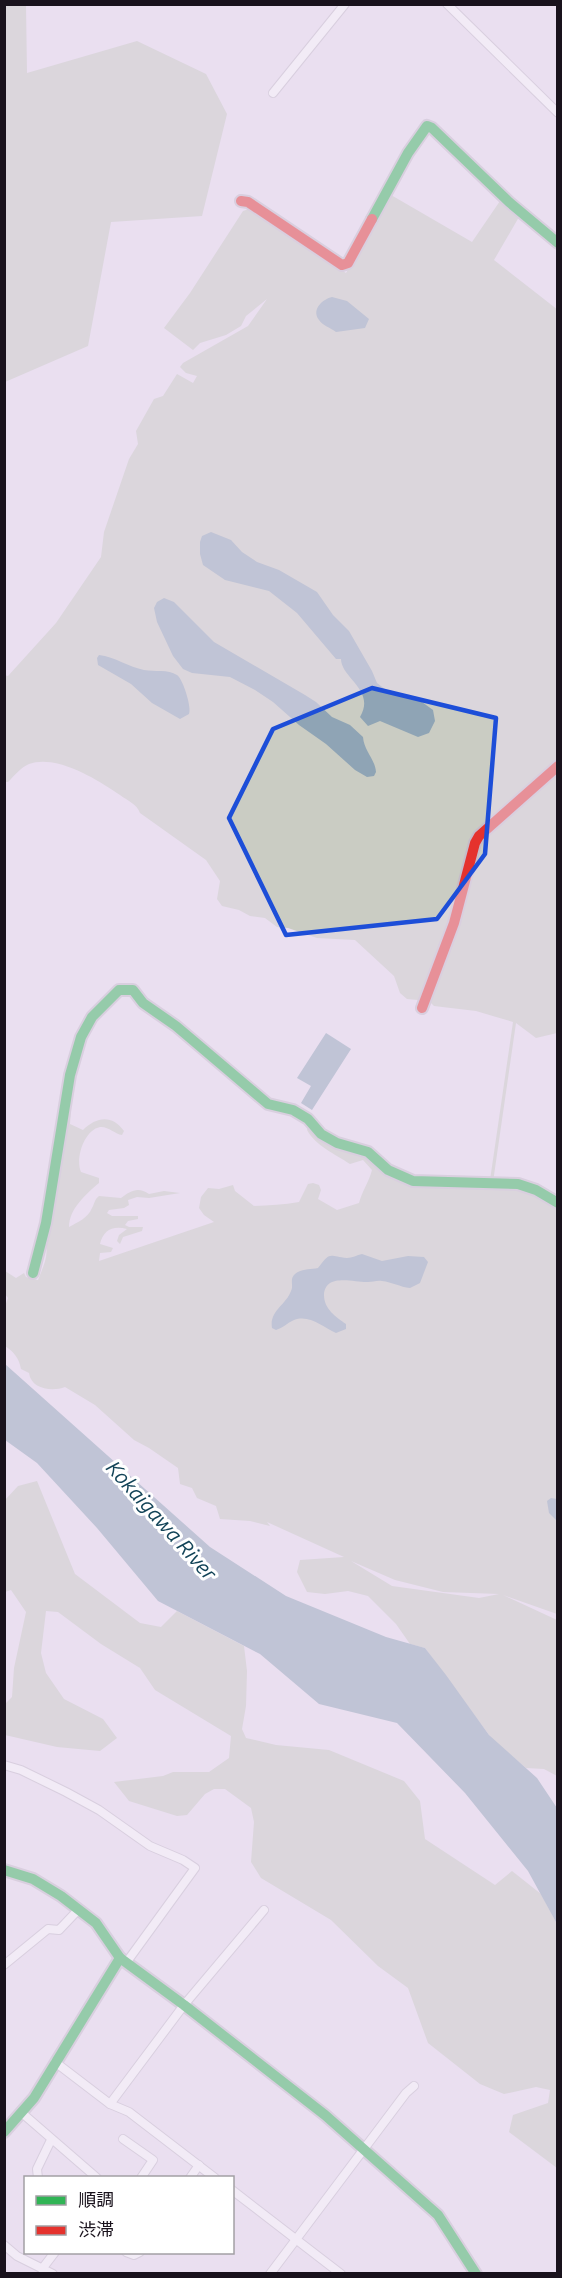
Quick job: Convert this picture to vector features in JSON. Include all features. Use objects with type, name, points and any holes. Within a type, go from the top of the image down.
[{"type":"street","points":[[273,93],[345,4]]},
{"type":"street","points":[[447,4],[558,113]]},
{"type":"street","points":[[242,201],[248,202],[342,265],[348,262],[408,153],[428,126],[520,212],[558,243]]},
{"type":"street","points":[[422,1008],[454,923],[475,843],[479,836],[558,766]]},
{"type":"street","points":[[33,1273],[46,1223],[70,1075],[81,1037],[92,1017],[119,990],[134,990],[143,1003],[176,1026],[268,1104],[293,1110],[308,1119],[321,1134],[337,1143],[368,1152],[388,1170],[401,1177],[413,1181],[518,1184],[536,1190],[558,1203]]},
{"type":"street","points":[[4,1765],[21,1770],[66,1792],[99,1810],[150,1846],[183,1860],[195,1868],[123,1961],[22,2113],[4,2132]]},
{"type":"street","points":[[4,1870],[33,1879],[61,1896],[96,1923],[123,1961],[184,2005],[365,2149],[438,2215],[476,2274]]},
{"type":"street","points":[[4,1965],[48,1929],[59,1930],[78,1910]]},
{"type":"street","points":[[110,2104],[184,2005],[264,1910]]},
{"type":"street","points":[[55,2062],[110,2104],[129,2112],[213,2176]]},
{"type":"street","points":[[270,2274],[414,2086]]},
{"type":"street","points":[[22,2113],[95,2176]]},
{"type":"street","points":[[123,2139],[153,2160],[142,2176]]},
{"type":"street","points":[[38,2176],[37,2169],[51,2140]]},
{"type":"street","points":[[191,2176],[199,2165]]},
{"type":"street","points":[[234,2191],[341,2274]]},
{"type":"street","points":[[4,2245],[17,2256],[53,2274]]},
{"type":"street","points":[[42,2269],[54,2254]]},
{"type":"highlighted area","points":[[372,688],[496,718],[485,854],[437,919],[286,935],[229,818],[273,729]]},
{"type":"shaded area","points":[[4,5],[26,5],[27,73],[137,41],[206,74],[227,114],[202,216],[111,222],[88,346],[5,382]]},
{"type":"shaded area","points":[[391,195],[472,242],[500,201],[519,217],[494,260],[558,310],[557,1033],[536,1038],[516,1023],[492,1189],[501,1187],[518,1189],[557,1208],[557,1614],[503,1595],[557,1620],[557,1776],[544,1769],[526,1768],[492,1739],[425,1648],[410,1644],[396,1624],[368,1596],[348,1591],[325,1594],[307,1592],[297,1572],[300,1560],[344,1557],[267,1522],[270,1526],[250,1521],[220,1519],[216,1506],[197,1498],[192,1488],[180,1484],[178,1468],[134,1440],[95,1405],[65,1387],[48,1389],[38,1386],[29,1373],[21,1369],[16,1356],[5,1346],[5,1306],[8,1298],[5,1294],[5,1271],[16,1278],[24,1273],[26,1277],[38,1280],[46,1257],[45,1243],[69,1110],[71,1110],[70,1124],[83,1130],[93,1122],[104,1119],[114,1122],[124,1131],[122,1135],[100,1127],[89,1133],[85,1139],[80,1153],[79,1166],[81,1172],[99,1178],[99,1183],[75,1208],[69,1227],[88,1214],[99,1196],[121,1198],[138,1190],[149,1194],[164,1191],[180,1193],[149,1198],[137,1197],[128,1200],[129,1205],[124,1208],[109,1210],[107,1213],[112,1216],[138,1216],[138,1219],[128,1221],[125,1225],[143,1227],[142,1231],[123,1237],[120,1244],[117,1241],[119,1235],[127,1229],[113,1228],[106,1232],[100,1244],[113,1248],[111,1252],[100,1253],[99,1261],[214,1222],[199,1208],[201,1197],[208,1188],[219,1189],[233,1185],[235,1191],[254,1206],[299,1202],[308,1184],[313,1183],[319,1185],[321,1190],[318,1199],[337,1210],[359,1203],[372,1170],[363,1160],[350,1164],[326,1149],[315,1141],[307,1130],[308,1127],[365,1155],[397,1180],[408,1184],[489,1187],[513,1022],[476,1011],[434,1006],[430,1002],[438,984],[428,981],[418,1000],[407,999],[400,993],[394,976],[355,940],[317,938],[288,928],[277,927],[265,918],[250,916],[239,910],[222,906],[217,899],[220,881],[206,860],[140,813],[132,803],[77,770],[64,765],[40,762],[26,765],[8,782],[5,782],[4,675],[8,676],[56,623],[101,557],[104,532],[129,459],[138,444],[136,431],[154,399],[163,396],[177,374],[193,383],[197,376],[186,373],[180,367],[183,363],[248,326],[267,299],[246,316],[241,326],[226,335],[200,343],[193,350],[164,328],[190,293],[243,211],[249,209],[346,273]],"holes":[[[351,1561],[395,1580],[443,1592],[499,1594],[479,1598],[392,1586]]]},
{"type":"shaded area","points":[[37,1481],[75,1574],[140,1623],[161,1627],[177,1611],[244,1646],[247,1671],[246,1706],[242,1729],[246,1738],[276,1745],[329,1750],[404,1781],[420,1801],[425,1839],[495,1885],[512,1871],[541,1894],[557,1924],[557,2168],[509,2132],[513,2115],[548,2103],[550,2090],[536,2087],[504,2094],[480,2084],[428,2043],[408,1988],[378,1966],[331,1920],[261,1878],[251,1862],[254,1822],[251,1808],[225,1789],[214,1789],[205,1794],[187,1815],[177,1816],[129,1801],[114,1782],[163,1776],[173,1772],[209,1772],[229,1758],[231,1736],[155,1690],[140,1668],[101,1644],[58,1612],[46,1611],[41,1653],[46,1673],[64,1699],[103,1719],[117,1738],[100,1751],[57,1747],[5,1735],[5,1704],[12,1697],[14,1668],[26,1612],[11,1590],[5,1592],[5,1500],[18,1486]]},
{"type":"water","points":[[332,297],[347,301],[369,319],[365,328],[336,332],[320,322],[316,312],[317,308],[322,302]]},
{"type":"water","points":[[211,532],[231,540],[242,552],[257,562],[279,570],[317,592],[333,615],[349,631],[377,683],[386,690],[422,702],[433,710],[435,721],[429,733],[418,737],[380,721],[368,726],[360,717],[364,708],[364,699],[342,666],[341,659],[336,659],[297,613],[269,591],[225,580],[203,565],[200,542],[202,536]]},
{"type":"water","points":[[164,598],[174,602],[214,642],[305,695],[332,717],[350,725],[363,737],[365,747],[374,763],[376,772],[374,776],[367,777],[355,770],[326,744],[255,690],[230,677],[192,673],[183,669],[173,656],[157,622],[154,608],[157,602]]},
{"type":"water","points":[[99,655],[138,669],[170,672],[177,675],[186,694],[189,714],[180,719],[152,703],[131,684],[98,665]]},
{"type":"water","points":[[326,1033],[351,1049],[312,1110],[301,1103],[311,1086],[297,1078]]},
{"type":"water","points":[[362,1254],[382,1261],[408,1256],[424,1257],[428,1262],[420,1283],[410,1288],[380,1281],[342,1280],[330,1283],[324,1295],[326,1304],[331,1312],[346,1324],[346,1329],[336,1333],[305,1319],[294,1320],[276,1330],[272,1328],[273,1317],[289,1296],[292,1289],[292,1278],[295,1274],[303,1270],[318,1268],[330,1256],[351,1258]]},
{"type":"water","name":"Kokaigawa River","points":[[5,1364],[210,1547],[286,1596],[386,1637],[425,1648],[489,1735],[537,1778],[557,1808],[557,1924],[528,1871],[465,1793],[397,1723],[319,1704],[260,1654],[158,1601],[97,1528],[37,1463],[5,1440]]},
{"type":"water","points":[[551,1498],[557,1499],[557,1521],[549,1513],[547,1501]]},
{"type":"traffic: fast","points":[[372,219],[408,153],[427,126],[432,128],[509,202],[558,243]]},
{"type":"traffic: fast","points":[[33,1273],[46,1223],[70,1075],[81,1037],[92,1017],[119,990],[133,990],[143,1003],[176,1026],[268,1104],[293,1110],[308,1119],[321,1134],[337,1143],[368,1152],[388,1170],[413,1181],[518,1184],[536,1190],[558,1203]]},
{"type":"traffic: fast","points":[[4,1870],[33,1879],[61,1896],[96,1923],[120,1958],[325,2115],[438,2215],[476,2274]]},
{"type":"traffic: fast","points":[[4,2132],[34,2098],[120,1958]]},
{"type":"traffic: jam","points":[[241,201],[248,202],[342,265],[348,263],[372,219]]},
{"type":"traffic: jam","points":[[422,1008],[454,923],[475,843],[479,836],[558,766]]}]
